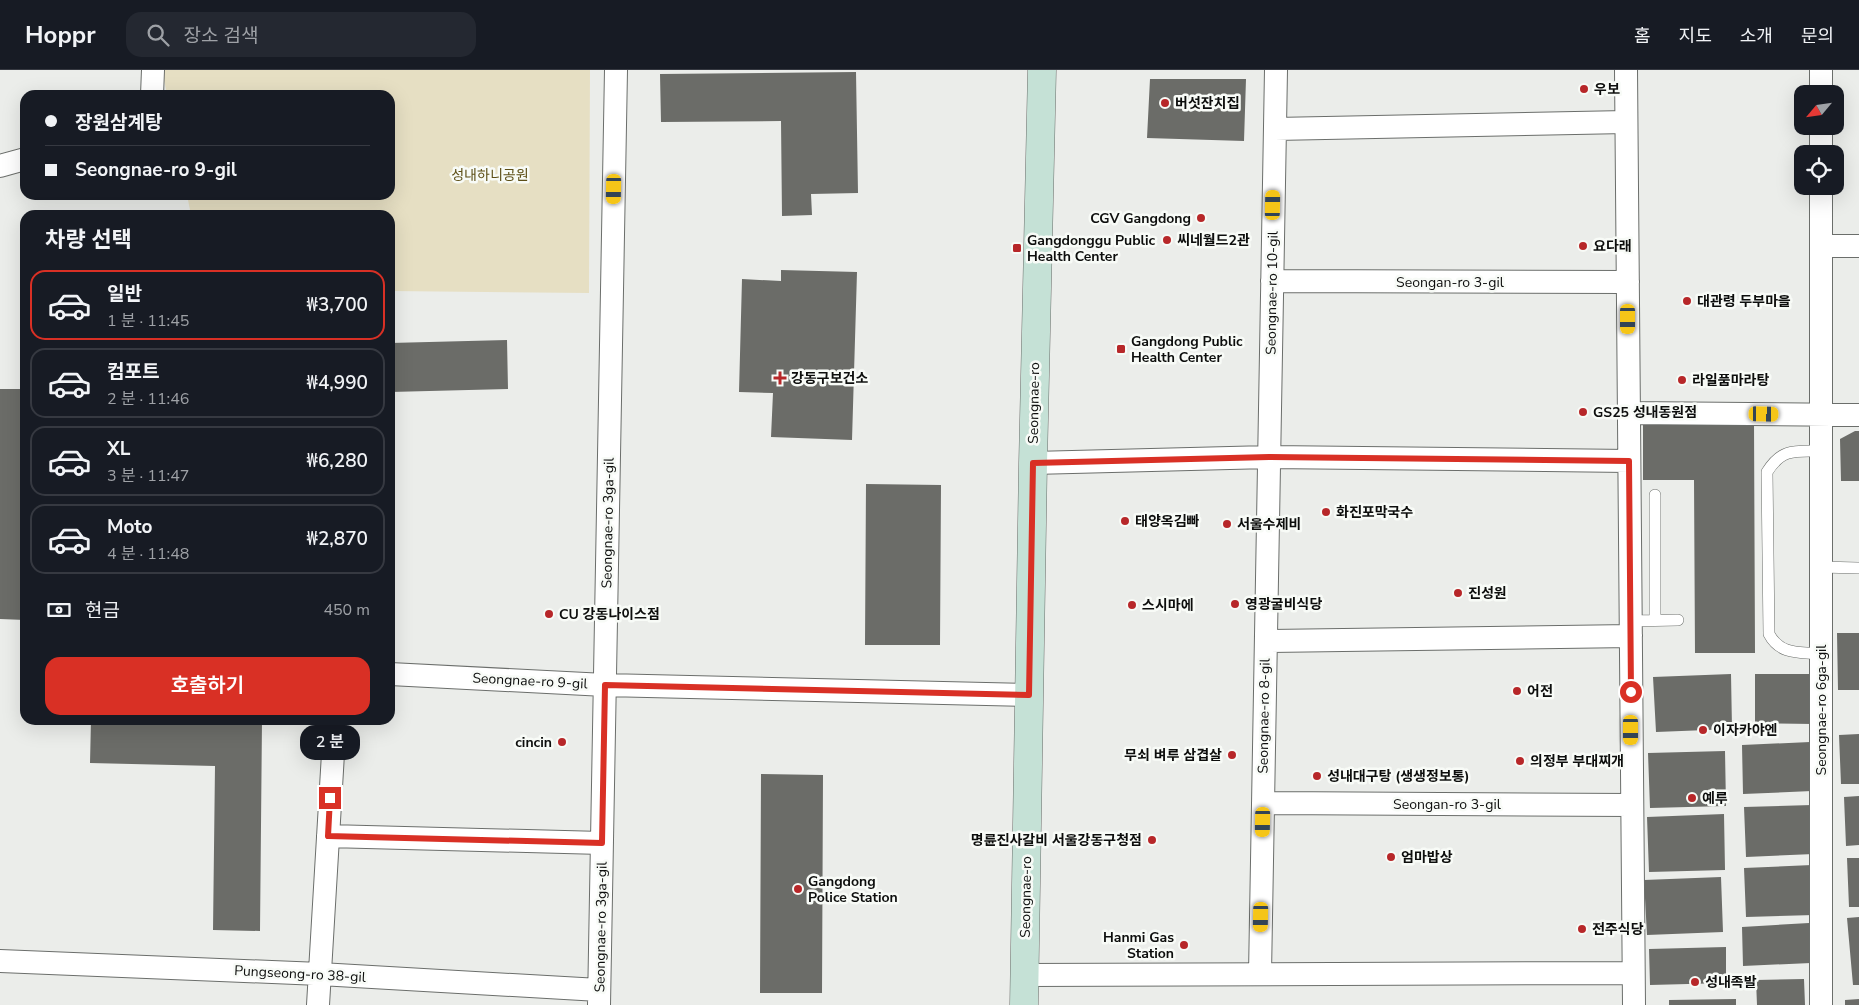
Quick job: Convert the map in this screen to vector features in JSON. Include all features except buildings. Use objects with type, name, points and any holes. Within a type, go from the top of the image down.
[{"type":"street","points":[[152,70],[152,90]]},
{"type":"street","name":"Seongnae-ro 3ga-gil","points":[[599,997],[616,70]]},
{"type":"street","name":"Seongnae-ro","points":[[1024,1005],[1042,70]]},
{"type":"street","name":"Seongnae-ro 10-gil","points":[[1269,457],[1276,70]]},
{"type":"street","points":[[1626,70],[1634,1005]]},
{"type":"street","points":[[1821,70],[1821,85]]},
{"type":"street","points":[[1275,129],[1626,122]]},
{"type":"street","points":[[0,166],[20,160]]},
{"type":"street","name":"Seongnae-ro 6ga-gil","points":[[1821,195],[1821,1005]]},
{"type":"street","points":[[1821,246],[1859,246]]},
{"type":"street","name":"Seongan-ro 3-gil","points":[[1272,281],[1628,282]]},
{"type":"street","points":[[1629,413],[1859,415]]},
{"type":"street","points":[[1033,463],[1269,457],[1629,461]]},
{"type":"street","name":"Seongnae-ro 8-gil","points":[[1260,974],[1269,457]]},
{"type":"street","points":[[1266,641],[1631,628]]},
{"type":"street","name":"Seongnae-ro 9-gil","points":[[395,674],[605,685],[1029,695]]},
{"type":"street","points":[[318,1005],[335,725]]},
{"type":"street","name":"Seongan-ro 3-gil","points":[[1263,803],[1632,806]]},
{"type":"street","points":[[328,836],[602,843]]},
{"type":"street","name":"Pungseong-ro 38-gil","points":[[0,961],[320,974],[599,997]]},
{"type":"street","points":[[1025,975],[1634,973]]},
{"type":"lane","points":[[1821,451],[1793,451],[1782,454],[1774,461],[1767,472],[1768,634],[1774,643],[1786,650],[1821,654]]},
{"type":"lane","points":[[1655,495],[1655,620]]},
{"type":"lane","points":[[1821,567],[1858,568]]},
{"type":"lane","points":[[1631,628],[1655,620],[1678,620]]},
{"type":"green space","name":"성내하니공원","points":[[162,70],[590,70],[589,293],[395,291],[395,210],[190,210],[188,200],[395,200],[395,90],[166,90]]},
{"type":"place","name":"우보","points":[[1584,89]]},
{"type":"place","name":"버섯잔치집","points":[[1165,103]]},
{"type":"place","name":"CGV Gangdong","points":[[1201,218]]},
{"type":"place","name":"씨네월드2관","points":[[1167,240]]},
{"type":"place","name":"요다래","points":[[1583,246]]},
{"type":"place","name":"Gangdonggu Public Health Center","points":[[1017,248]]},
{"type":"place","name":"대관령 두부마을","points":[[1687,301]]},
{"type":"place","name":"Gangdong Public Health Center","points":[[1121,349]]},
{"type":"place","name":"강동구보건소","points":[[780,378]]},
{"type":"place","name":"라일품마라탕","points":[[1682,380]]},
{"type":"place","name":"GS25 성내동원점","points":[[1583,412]]},
{"type":"place","name":"화진포막국수","points":[[1326,512]]},
{"type":"place","name":"태양옥김빠","points":[[1125,521]]},
{"type":"place","name":"서울수제비","points":[[1227,524]]},
{"type":"place","name":"진성원","points":[[1458,593]]},
{"type":"place","name":"영광굴비식당","points":[[1235,604]]},
{"type":"place","name":"스시마에","points":[[1132,605]]},
{"type":"place","name":"CU 강동나이스점","points":[[549,614]]},
{"type":"place","name":"어전","points":[[1517,691]]},
{"type":"place","name":"이자카야엔","points":[[1703,730]]},
{"type":"place","name":"cincin","points":[[562,742]]},
{"type":"place","name":"무쇠 벼루 삼겹살","points":[[1232,755]]},
{"type":"place","name":"의정부 부대찌개","points":[[1520,761]]},
{"type":"place","name":"성내대구탕 (생생정보통)","points":[[1317,776]]},
{"type":"place","name":"예루","points":[[1692,798]]},
{"type":"place","name":"명륜진사갈비 서울강동구청점","points":[[1152,840]]},
{"type":"place","name":"엄마밥상","points":[[1391,857]]},
{"type":"place","name":"Gangdong Police Station","points":[[798,889]]},
{"type":"place","name":"전주식당","points":[[1582,929]]},
{"type":"place","name":"Hanmi Gas Station","points":[[1184,945]]},
{"type":"place","name":"성내족발","points":[[1695,982]]},
{"type":"route","points":[[330,798],[328,836],[602,843],[605,685],[1029,695],[1033,463],[1269,457],[1629,461],[1631,692]]}]
